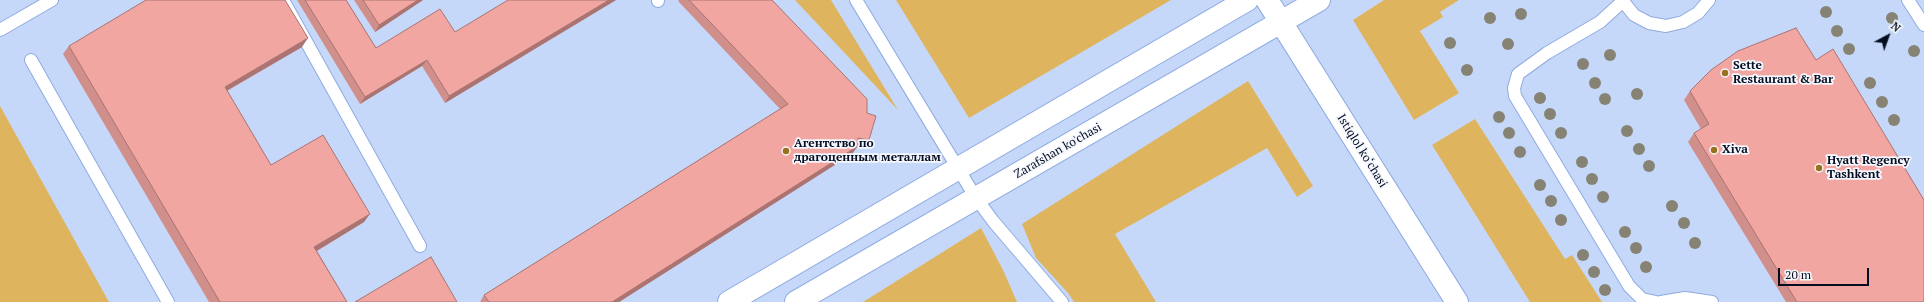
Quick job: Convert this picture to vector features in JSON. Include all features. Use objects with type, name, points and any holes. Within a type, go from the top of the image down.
[{"type":"street","points":[[729,302],[1247,0]]},
{"type":"street","name":"Istiqlol ko‘chasi","points":[[1268,0],[1457,302]]},
{"type":"street","name":"Zarafshan ko'chasi","points":[[796,302],[1319,0]]},
{"type":"lane","points":[[0,30],[52,0]]},
{"type":"lane","points":[[283,0],[420,246]]},
{"type":"lane","points":[[856,0],[976,198],[993,221],[1062,302]]},
{"type":"lane","points":[[1656,302],[1642,298],[1629,286],[1514,96],[1514,88],[1518,74],[1547,53],[1600,22],[1622,1],[1634,14],[1649,23],[1666,26],[1683,22],[1698,13],[1709,0]]},
{"type":"lane","points":[[1908,0],[1924,25]]},
{"type":"lane","points":[[31,60],[168,302]]},
{"type":"lane","points":[[1661,302],[1686,298],[1712,302]]},
{"type":"shaded area","points":[[795,0],[831,0],[898,110]]},
{"type":"shaded area","points":[[896,0],[1171,0],[969,118]]},
{"type":"shaded area","points":[[1384,0],[1459,0],[1440,12],[1443,17],[1420,31],[1459,93],[1414,120],[1353,20]]},
{"type":"shaded area","points":[[1248,81],[1313,186],[1297,197],[1267,148],[1115,234],[1156,302],[1074,302],[1068,293],[1036,258],[1022,224]]},
{"type":"shaded area","points":[[0,106],[109,302],[0,302]]},
{"type":"shaded area","points":[[1475,119],[1565,259],[1572,255],[1602,302],[1530,302],[1432,145]]},
{"type":"shaded area","points":[[981,228],[1003,270],[1017,302],[863,302]]},
{"type":"building","points":[[146,0],[285,0],[308,38],[225,87],[271,165],[323,135],[370,214],[314,247],[347,302],[220,302],[69,46]]},
{"type":"building","points":[[305,0],[346,0],[376,48],[440,9],[455,32],[508,0],[609,0],[449,96],[427,60],[365,97]]},
{"type":"building","points":[[363,0],[418,0],[379,25]]},
{"type":"building","name":"Агентство по драгоценным металлам","points":[[689,0],[772,0],[867,99],[867,113],[876,116],[869,140],[858,138],[858,146],[612,302],[489,302],[484,295],[788,104]]},
{"type":"building","points":[[1796,28],[1816,60],[1833,49],[1924,200],[1924,302],[1797,302],[1694,133],[1709,124],[1690,91],[1711,70],[1738,51]]},
{"type":"building","points":[[431,257],[457,302],[355,302]]},
{"type":"place","name":"Sette Restaurant & Bar","points":[[1725,73]]},
{"type":"place","name":"Xiva","points":[[1714,150]]},
{"type":"place","name":"Агентство по драгоценным металлам","points":[[786,151]]},
{"type":"place","name":"Hyatt Regency Tashkent","points":[[1819,168]]}]
